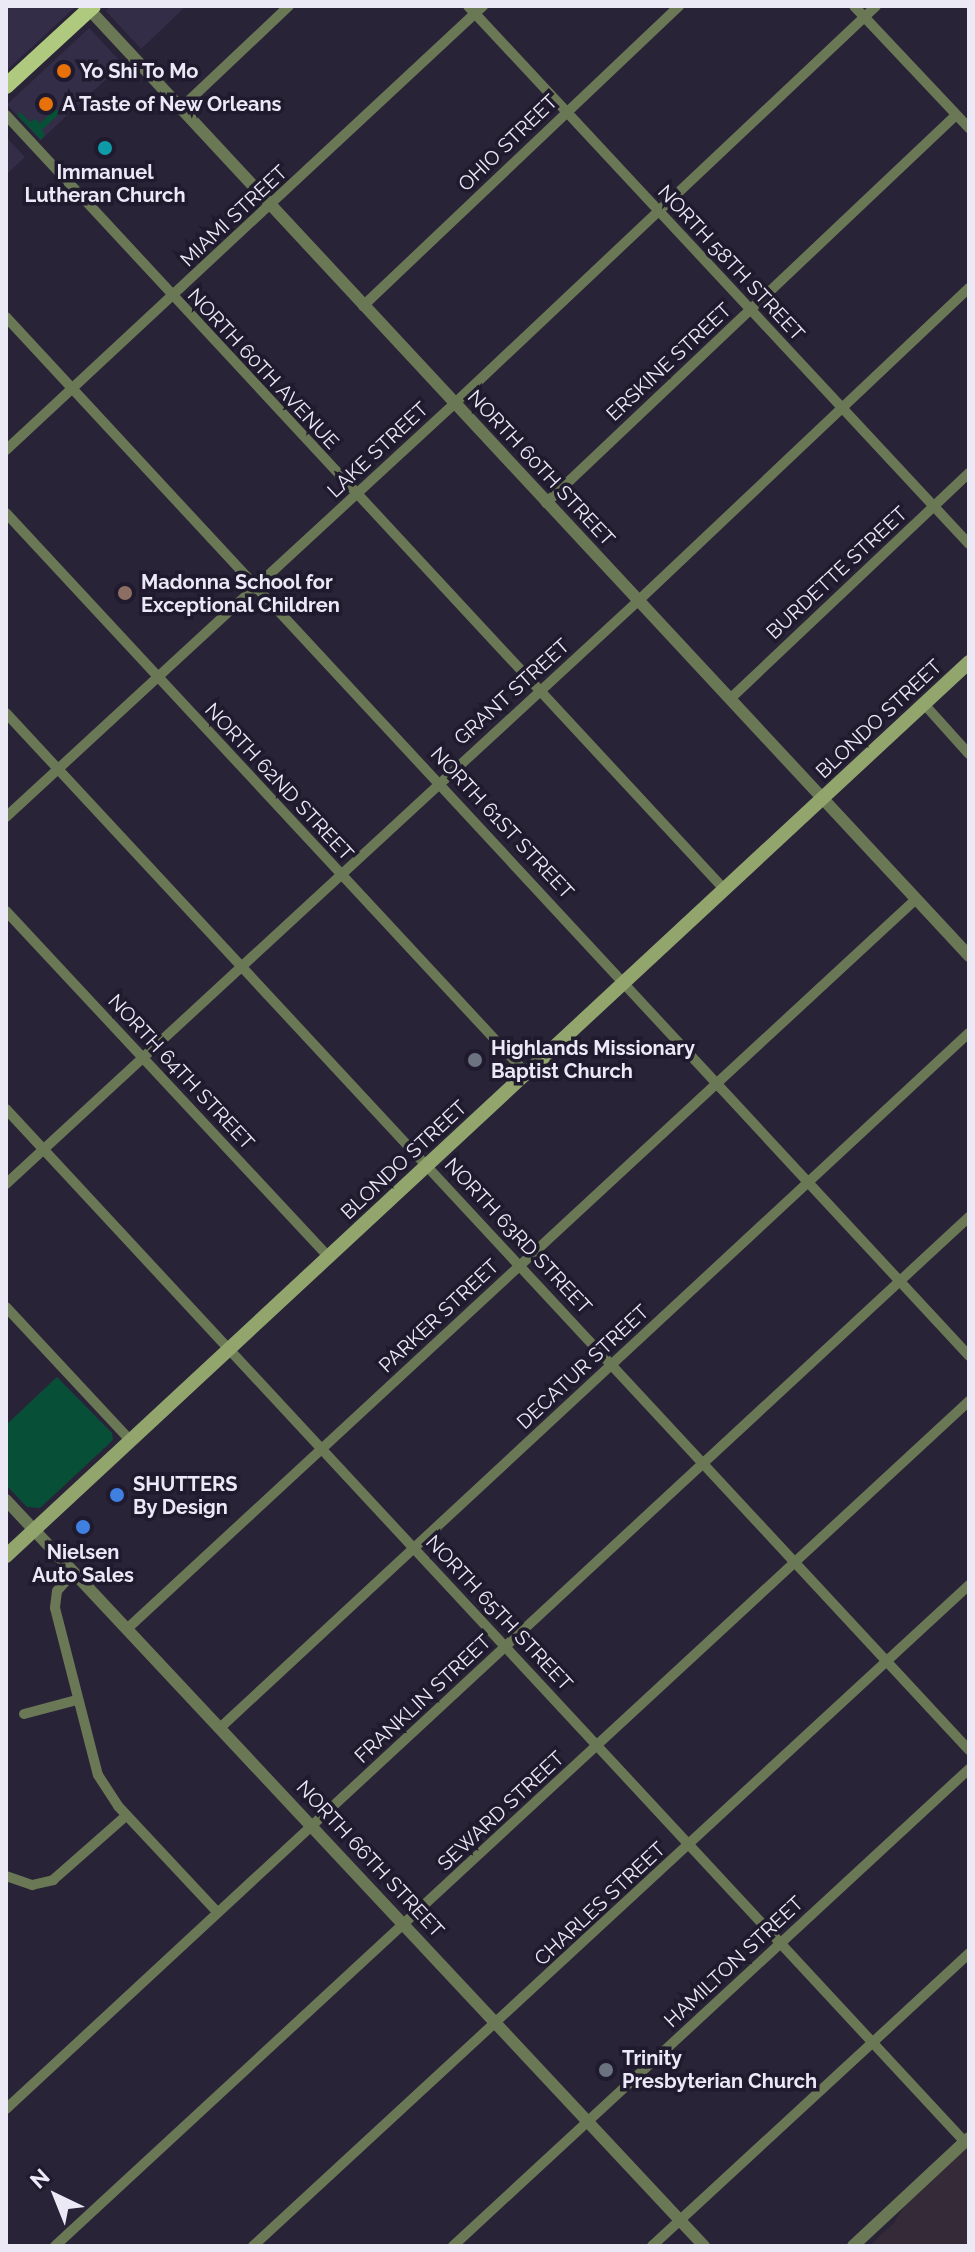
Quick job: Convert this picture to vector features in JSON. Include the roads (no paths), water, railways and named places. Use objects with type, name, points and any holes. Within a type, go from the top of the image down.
[{"type":"main road","points":[[6,86],[89,7]]},
{"type":"main road","name":"BLONDO STREET","points":[[6,1556],[969,662]]},
{"type":"street","points":[[180,109],[289,6]]},
{"type":"street","name":"OHIO STREET","points":[[363,306],[679,6]]},
{"type":"street","points":[[854,6],[969,128]]},
{"type":"street","name":"LAKE STREET","points":[[6,817],[454,404],[876,6]]},
{"type":"street","name":"NORTH 60TH STREET","points":[[89,7],[180,109],[969,956]]},
{"type":"street","name":"NORTH 58TH STREET","points":[[475,9],[566,112],[969,544]]},
{"type":"street","name":"MIAMI STREET","points":[[6,450],[271,207],[475,9]]},
{"type":"street","name":"NORTH 60TH AVENUE","points":[[6,115],[725,890]]},
{"type":"street","name":"ERSKINE STREET","points":[[546,503],[956,115]]},
{"type":"street","name":"GRANT STREET","points":[[6,1184],[638,601],[969,288]]},
{"type":"street","name":"NORTH 61ST STREET","points":[[6,317],[969,1356]]},
{"type":"street","name":"BURDETTE STREET","points":[[730,699],[969,473]]},
{"type":"street","name":"NORTH 62ND STREET","points":[[6,513],[527,1074]]},
{"type":"street","points":[[924,704],[969,754]]},
{"type":"street","name":"NORTH 63RD STREET","points":[[6,713],[969,1750]]},
{"type":"street","name":"PARKER STREET","points":[[128,1628],[916,899]]},
{"type":"street","name":"NORTH 64TH STREET","points":[[6,911],[329,1257]]},
{"type":"street","name":"DECATUR STREET","points":[[221,1727],[969,1033]]},
{"type":"street","name":"NORTH 65TH STREET","points":[[6,1109],[781,1944],[967,2140]]},
{"type":"street","name":"FRANKLIN STREET","points":[[6,2109],[969,1217]]},
{"type":"street","points":[[6,1307],[131,1441]]},
{"type":"street","name":"SEWARD STREET","points":[[55,2246],[969,1401]]},
{"type":"street","name":"NORTH 66TH STREET","points":[[6,1500],[704,2246]]},
{"type":"street","points":[[74,1572],[57,1591],[55,1608],[98,1775],[127,1815],[218,1913]]},
{"type":"street","name":"CHARLES STREET","points":[[253,2246],[969,1585]]},
{"type":"street","points":[[24,1714],[77,1700]]},
{"type":"street","name":"HAMILTON STREET","points":[[453,2246],[969,1769]]},
{"type":"street","points":[[6,1876],[32,1885],[53,1880],[127,1815]]},
{"type":"street","points":[[652,2246],[969,1953]]},
{"type":"street","points":[[853,2246],[967,2140]]},
{"type":"place","name":"Yo Shi To Mo","points":[[64,71]]},
{"type":"place","name":"A Taste of New Orleans","points":[[46,104]]},
{"type":"place","name":"Immanuel Lutheran Church","points":[[105,148]]},
{"type":"place","name":"Madonna School for Exceptional Children","points":[[125,593]]},
{"type":"place","name":"Highlands Missionary Baptist Church","points":[[475,1060]]},
{"type":"place","name":"SHUTTERS By Design","points":[[117,1495]]},
{"type":"place","name":"Nielsen Auto Sales","points":[[83,1527]]},
{"type":"place","name":"Trinity Presbyterian Church","points":[[606,2070]]}]
